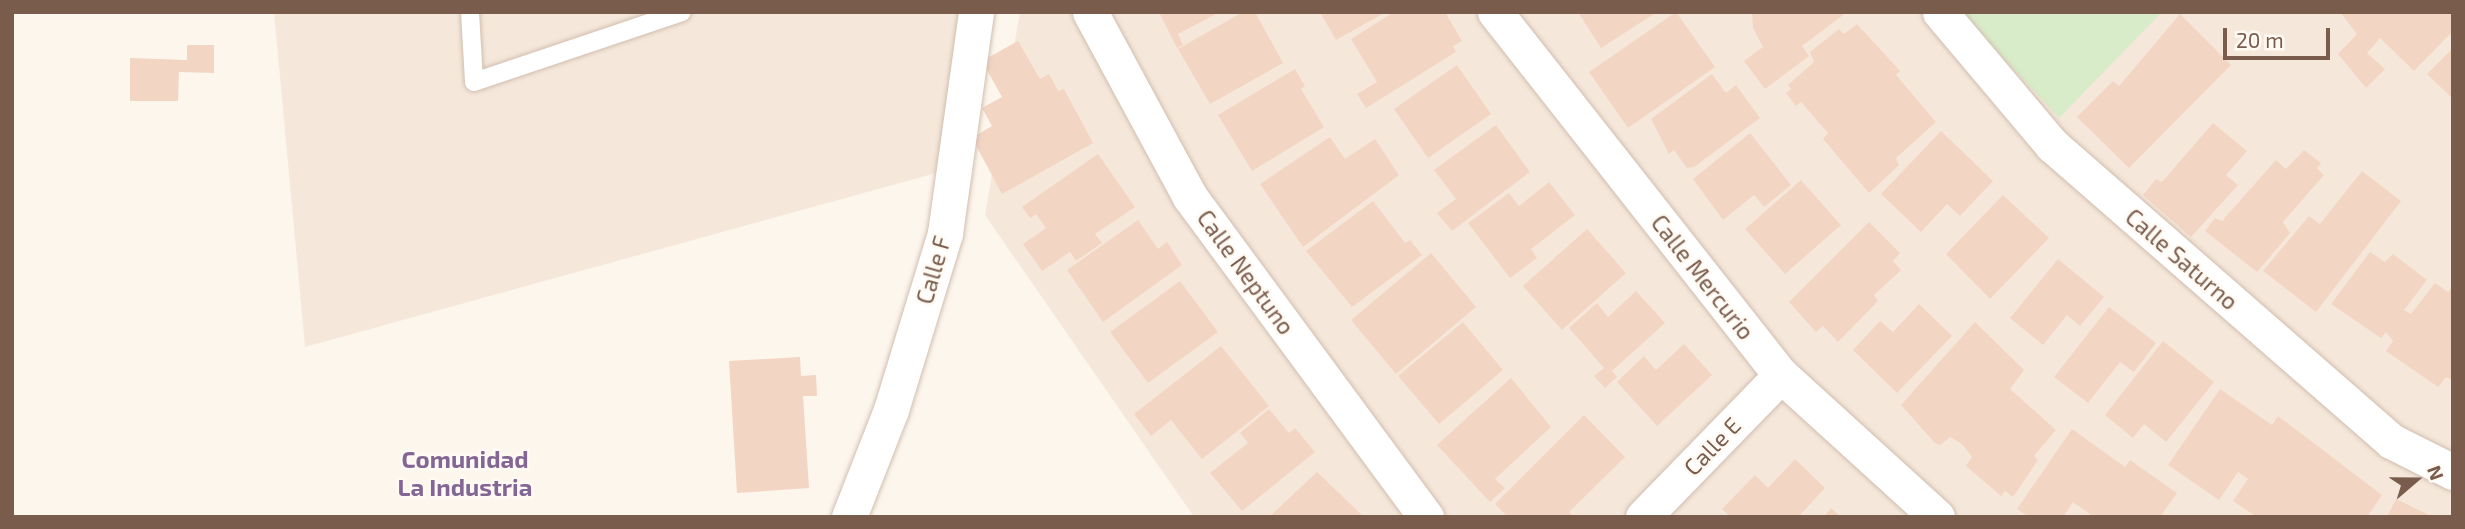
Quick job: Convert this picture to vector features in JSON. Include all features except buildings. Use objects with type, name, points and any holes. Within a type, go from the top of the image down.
[{"type":"street","name":"Calle F","points":[[849,517],[891,410],[945,233],[976,12]]},
{"type":"street","name":"Calle Neptuno","points":[[1090,12],[1191,197],[1426,517]]},
{"type":"street","name":"Calle Mercurio","points":[[1495,12],[1781,375],[1937,517]]},
{"type":"street","name":"Calle Saturno","points":[[1940,12],[2052,145],[2391,440],[2453,472]]},
{"type":"street","name":"Calle E","points":[[1643,517],[1781,375]]},
{"type":"lane","points":[[470,12],[474,82],[682,12]]},
{"type":"shaded area","points":[[274,12],[985,12],[958,167],[305,347]]},
{"type":"shaded area","points":[[1020,12],[2453,12],[2453,517],[1194,517],[985,215]]},
{"type":"green space","points":[[1961,12],[2162,12],[2059,118]]},
{"type":"district","name":"Comunidad La Industria","points":[[465,473]]}]
